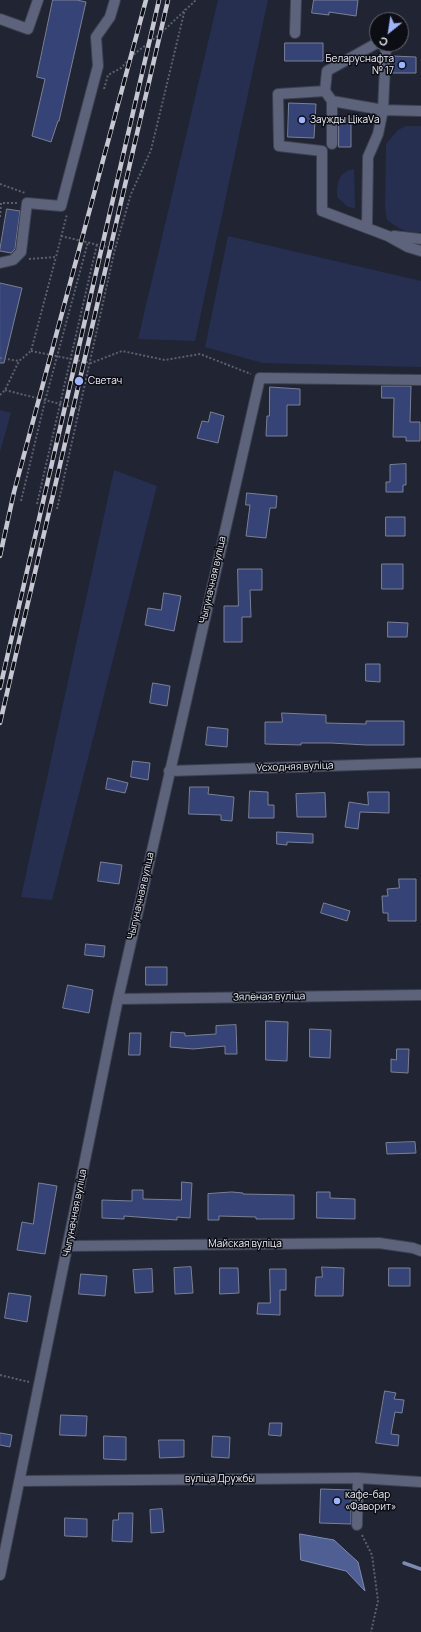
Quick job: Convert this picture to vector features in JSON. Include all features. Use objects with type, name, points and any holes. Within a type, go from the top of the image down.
[{"type":"street","points":[[0,19],[28,28],[38,0]]},
{"type":"street","points":[[0,263],[14,260],[21,252],[27,203],[61,206],[98,66],[96,37],[110,17],[115,0]]},
{"type":"street","points":[[295,33],[296,0]]},
{"type":"street","points":[[332,144],[332,101],[325,91],[327,71],[369,47]]},
{"type":"street","points":[[366,228],[368,157],[378,134],[383,110],[386,52]]},
{"type":"street","points":[[325,91],[278,94],[279,146],[322,151],[322,211],[388,236],[408,247],[421,251]]},
{"type":"street","points":[[332,101],[383,110],[421,111]]},
{"type":"street","points":[[388,236],[421,239]]},
{"type":"street","points":[[260,378],[421,380]]},
{"type":"street","name":"Чыгуначная вуліца","points":[[0,1575],[118,999],[260,378]]},
{"type":"street","name":"Усходняя вуліца","points":[[169,771],[421,763]]},
{"type":"street","name":"Зялёная вуліца","points":[[118,999],[421,995]]},
{"type":"street","name":"Майская вуліца","points":[[68,1246],[379,1243],[413,1248],[421,1251]]},
{"type":"street","points":[[357,1525],[358,1478]]},
{"type":"street","name":"вуліца Дружбы","points":[[20,1481],[358,1478],[421,1482]]},
{"type":"path","points":[[104,90],[108,75],[120,68],[133,55],[159,35],[196,0]]},
{"type":"path","points":[[57,509],[91,363],[115,249],[131,194],[151,150],[185,9]]},
{"type":"path","points":[[0,217],[2,203],[27,203]]},
{"type":"path","points":[[0,395],[5,390],[19,362],[31,351],[68,207]]},
{"type":"path","points":[[61,236],[115,249]]},
{"type":"path","points":[[21,502],[44,401],[88,242]]},
{"type":"path","points":[[37,504],[97,244]]},
{"type":"path","points":[[14,260],[56,257]]},
{"type":"path","points":[[31,351],[91,363],[122,351],[165,360],[200,354],[260,378]]},
{"type":"path","points":[[0,358],[19,362]]},
{"type":"path","points":[[5,390],[80,409]]},
{"type":"path","points":[[0,1375],[39,1385]]},
{"type":"path","points":[[357,1525],[372,1555],[378,1600],[371,1632]]},
{"type":"shaded area","points":[[218,0],[268,0],[195,341],[138,339]]},
{"type":"shaded area","points":[[406,126],[421,126],[421,232],[402,230],[395,226],[387,220],[385,208],[386,144],[398,130]]},
{"type":"shaded area","points":[[354,169],[355,208],[348,207],[337,197],[337,187],[342,175],[349,170]]},
{"type":"shaded area","points":[[228,236],[421,281],[421,367],[263,363],[205,347]]},
{"type":"shaded area","points":[[0,410],[11,413],[0,452]]},
{"type":"shaded area","points":[[114,470],[157,486],[52,900],[21,897]]},
{"type":"shaded area","points":[[300,1534],[334,1540],[358,1562],[365,1591],[346,1571],[301,1560]]},
{"type":"building","points":[[53,0],[77,0],[86,2],[59,121],[51,142],[32,136],[45,79],[37,77]]},
{"type":"building","points":[[314,0],[358,0],[356,16],[329,12],[329,15],[312,13]]},
{"type":"building","points":[[285,43],[323,43],[323,61],[285,61]]},
{"type":"building","name":"Беларуснафта № 17","points":[[392,56],[416,57],[416,73],[391,73]]},
{"type":"building","name":"Заужды ЦікаVа","points":[[289,103],[316,104],[314,138],[288,137]]},
{"type":"building","points":[[339,118],[351,118],[351,147],[339,147]]},
{"type":"building","points":[[7,209],[20,211],[15,249],[11,253],[0,251]]},
{"type":"building","points":[[0,283],[22,288],[4,363],[0,363]]},
{"type":"building","points":[[382,386],[411,386],[410,422],[420,422],[420,441],[406,441],[406,437],[393,437],[394,398],[382,398]]},
{"type":"building","points":[[270,387],[300,389],[300,405],[287,405],[287,436],[266,436],[267,416],[269,416]]},
{"type":"building","points":[[211,412],[224,416],[218,443],[197,438],[202,421],[208,422]]},
{"type":"building","points":[[406,464],[406,485],[403,485],[403,492],[386,492],[386,482],[390,482],[390,465]]},
{"type":"building","points":[[247,493],[277,496],[276,508],[270,508],[266,538],[246,536],[250,505],[246,505]]},
{"type":"building","points":[[386,517],[405,517],[405,536],[386,536]]},
{"type":"building","points":[[382,564],[403,564],[403,589],[382,589]]},
{"type":"building","points":[[238,569],[262,569],[262,590],[250,590],[251,617],[242,617],[242,642],[224,642],[224,606],[238,606]]},
{"type":"building","points":[[164,593],[181,596],[174,631],[145,625],[148,608],[161,610]]},
{"type":"building","points":[[388,622],[408,623],[407,637],[388,637]]},
{"type":"building","points":[[366,664],[380,664],[380,682],[366,681]]},
{"type":"building","points":[[153,683],[170,686],[167,706],[150,703]]},
{"type":"building","points":[[282,713],[326,715],[326,723],[366,724],[366,721],[404,721],[404,745],[331,743],[301,743],[301,745],[265,744],[265,722],[282,722]]},
{"type":"building","points":[[208,727],[228,729],[227,747],[206,745]]},
{"type":"building","points":[[133,761],[150,763],[148,780],[131,777]]},
{"type":"building","points":[[108,778],[128,783],[125,793],[106,789]]},
{"type":"building","points":[[190,787],[209,787],[208,794],[234,797],[232,821],[221,820],[221,815],[189,814]]},
{"type":"building","points":[[250,791],[268,792],[268,805],[274,805],[274,818],[249,818]]},
{"type":"building","points":[[368,792],[389,792],[389,813],[360,812],[358,829],[345,827],[349,802],[368,805]]},
{"type":"building","points":[[325,793],[326,817],[297,817],[296,794]]},
{"type":"building","points":[[277,832],[313,834],[313,843],[287,842],[287,845],[277,844]]},
{"type":"building","points":[[101,862],[122,865],[119,884],[98,881]]},
{"type":"building","points":[[399,879],[416,879],[416,921],[388,921],[388,913],[383,913],[382,896],[388,896],[387,889],[399,888]]},
{"type":"building","points":[[324,903],[350,911],[347,921],[321,913]]},
{"type":"building","points":[[86,944],[105,946],[104,957],[85,955]]},
{"type":"building","points":[[146,967],[167,967],[167,985],[146,985]]},
{"type":"building","points":[[68,985],[93,990],[89,1013],[63,1008]]},
{"type":"building","points":[[266,1021],[288,1022],[287,1061],[266,1060]]},
{"type":"building","points":[[236,1025],[237,1054],[225,1054],[225,1046],[193,1049],[170,1047],[171,1032],[185,1033],[185,1036],[216,1034],[216,1026]]},
{"type":"building","points":[[310,1029],[331,1030],[330,1058],[310,1057]]},
{"type":"building","points":[[130,1033],[141,1033],[140,1055],[129,1055]]},
{"type":"building","points":[[397,1049],[409,1049],[408,1073],[391,1072],[391,1059],[396,1060]]},
{"type":"building","points":[[415,1142],[416,1153],[387,1154],[386,1143]]},
{"type":"building","points":[[182,1182],[192,1183],[190,1218],[177,1217],[177,1220],[124,1216],[124,1219],[102,1218],[102,1200],[132,1201],[132,1190],[143,1190],[143,1199],[181,1200]]},
{"type":"building","points":[[39,1183],[57,1186],[45,1254],[17,1250],[22,1222],[33,1224]]},
{"type":"building","points":[[232,1192],[243,1194],[294,1195],[294,1219],[256,1219],[256,1217],[219,1216],[219,1220],[208,1220],[208,1194]]},
{"type":"building","points":[[317,1192],[330,1192],[330,1198],[355,1199],[355,1219],[317,1218]]},
{"type":"building","points":[[191,1267],[193,1293],[175,1294],[174,1268]]},
{"type":"building","points":[[322,1267],[344,1268],[343,1296],[315,1296],[316,1277],[322,1277]]},
{"type":"building","points":[[220,1268],[238,1268],[239,1293],[220,1294]]},
{"type":"building","points":[[389,1268],[410,1268],[410,1286],[389,1286]]},
{"type":"building","points":[[152,1269],[153,1292],[135,1293],[133,1270]]},
{"type":"building","points":[[270,1269],[286,1269],[286,1290],[280,1290],[280,1315],[257,1314],[258,1303],[270,1303]]},
{"type":"building","points":[[81,1274],[107,1276],[105,1296],[79,1294]]},
{"type":"building","points":[[9,1293],[31,1296],[27,1322],[5,1318]]},
{"type":"building","points":[[385,1391],[396,1393],[394,1399],[404,1400],[402,1413],[395,1412],[391,1434],[399,1435],[398,1446],[376,1443]]},
{"type":"building","points":[[61,1415],[87,1416],[86,1436],[60,1435]]},
{"type":"building","points":[[270,1423],[282,1423],[281,1436],[269,1435]]},
{"type":"building","points":[[0,1433],[12,1435],[10,1447],[0,1445]]},
{"type":"building","points":[[104,1436],[126,1437],[126,1460],[104,1459]]},
{"type":"building","points":[[213,1436],[230,1437],[229,1458],[212,1457]]},
{"type":"building","points":[[159,1440],[184,1440],[184,1457],[160,1458]]},
{"type":"building","name":"кафе-бар «Фаворит»","points":[[321,1489],[351,1490],[351,1524],[320,1523]]},
{"type":"building","points":[[162,1509],[164,1532],[151,1533],[150,1510]]},
{"type":"building","points":[[119,1513],[133,1513],[132,1542],[112,1541],[113,1520],[118,1520]]},
{"type":"building","points":[[65,1518],[87,1519],[87,1537],[65,1536]]},
{"type":"waterway","points":[[404,1563],[421,1569]]},
{"type":"railway","points":[[0,556],[14,492],[146,0]]},
{"type":"railway","points":[[0,688],[159,0]]},
{"type":"railway","points":[[0,723],[168,0]]},
{"type":"place","name":"Беларуснафта № 17","points":[[402,65]]},
{"type":"place","name":"Заужды ЦікаVа","points":[[302,120]]},
{"type":"place","name":"Светач","points":[[79,381]]},
{"type":"place","name":"кафе-бар «Фаворит»","points":[[337,1501]]}]
